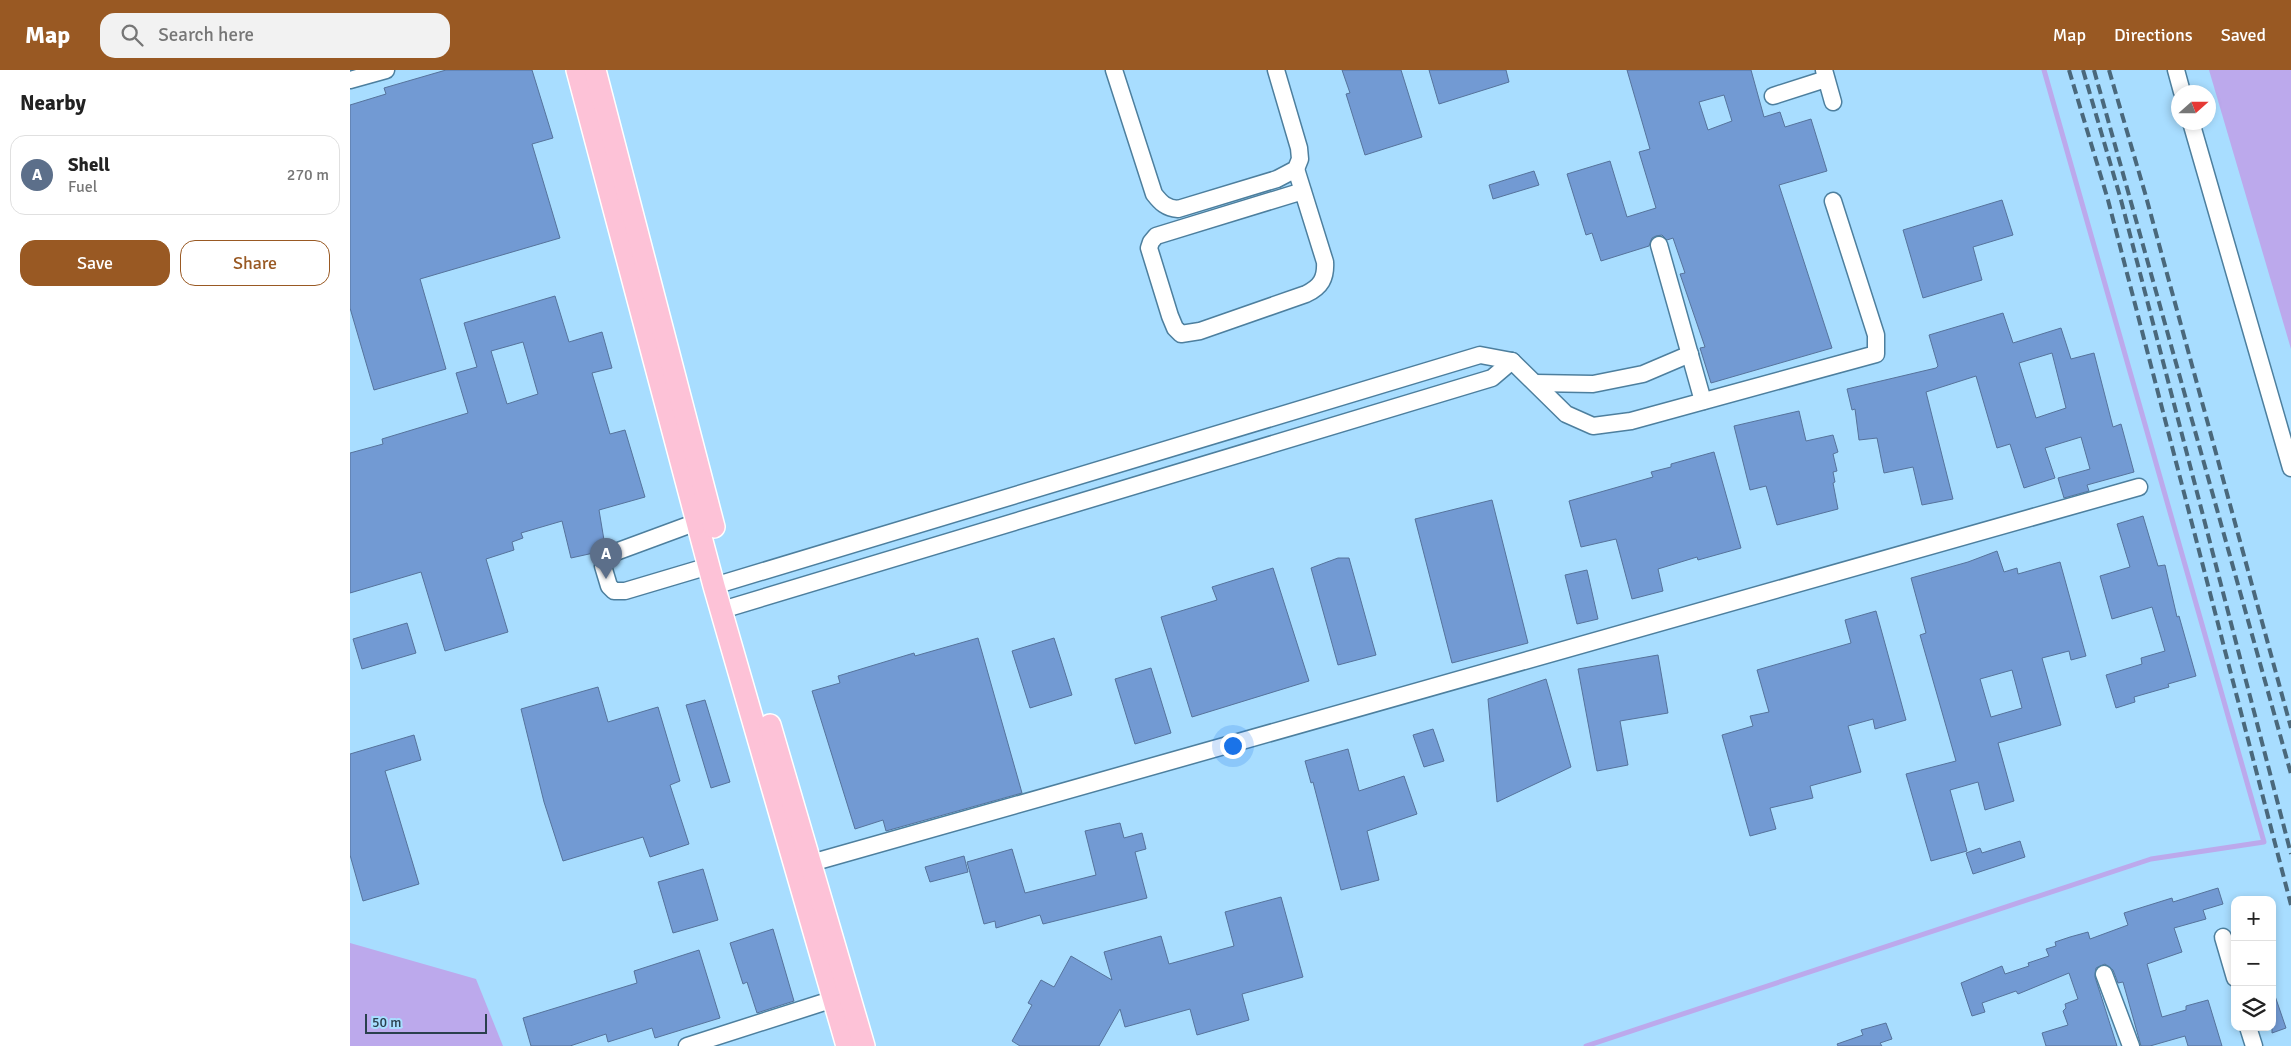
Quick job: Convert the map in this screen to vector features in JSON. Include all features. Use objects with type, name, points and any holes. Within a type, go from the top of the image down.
[{"type":"main road","points":[[577,70],[697,522],[728,607],[803,865],[864,1046]]},
{"type":"main road","points":[[595,70],[717,578]]},
{"type":"main road","points":[[803,865],[834,999],[847,1046]]},
{"type":"street","points":[[350,80],[386,70]]},
{"type":"street","points":[[1114,70],[1154,194],[1160,202],[1169,208],[1185,208],[1277,179],[1296,169]]},
{"type":"street","points":[[1276,70],[1299,148],[1300,159],[1296,169],[1303,191],[1325,262],[1326,270],[1320,286],[1298,297],[1200,331],[1181,334],[1174,328],[1149,248],[1156,236],[1303,191]]},
{"type":"street","points":[[2176,70],[2180,85]]},
{"type":"street","points":[[1773,96],[1825,75],[1833,102]]},
{"type":"street","points":[[2193,130],[2291,468]]},
{"type":"street","points":[[697,522],[613,553],[606,558],[603,566],[609,586],[614,592],[717,578],[996,501],[1480,355],[1512,361],[1566,414],[1593,426],[1631,421],[1876,354],[1876,335],[1833,202]]},
{"type":"street","points":[[1659,245],[1703,401]]},
{"type":"street","points":[[1535,383],[1593,384],[1643,374],[1690,354]]},
{"type":"street","points":[[728,607],[1359,416],[1492,378],[1512,361]]},
{"type":"street","points":[[1352,393],[1359,416]]},
{"type":"street","points":[[803,865],[2139,487]]},
{"type":"street","points":[[996,501],[1004,523]]},
{"type":"street","points":[[2223,937],[2231,964]]},
{"type":"street","points":[[2104,974],[2131,1046]]},
{"type":"street","points":[[686,1046],[834,999]]},
{"type":"street","points":[[2249,1031],[2254,1046]]},
{"type":"shaded area","points":[[2209,70],[2291,70],[2291,349],[2216,94],[2216,85],[2213,85]]},
{"type":"shaded area","points":[[350,943],[476,979],[503,1046],[350,1046]]},
{"type":"building","points":[[446,70],[532,70],[553,138],[532,144],[560,238],[420,279],[446,369],[374,390],[350,308],[350,105],[386,94],[384,88]]},
{"type":"building","points":[[1342,70],[1401,70],[1422,137],[1365,155],[1346,94],[1350,93]]},
{"type":"building","points":[[1429,70],[1506,70],[1509,82],[1439,104]]},
{"type":"building","points":[[1627,70],[1751,70],[1764,117],[1780,112],[1785,127],[1811,119],[1827,171],[1779,185],[1832,348],[1711,383],[1700,348],[1705,347],[1680,274],[1685,273],[1673,238],[1667,240],[1662,235],[1656,236],[1652,238],[1649,246],[1601,261],[1592,233],[1586,235],[1567,174],[1610,161],[1627,217],[1656,208],[1639,152],[1650,149]],"holes":[[[1724,95],[1732,121],[1708,130],[1699,102]]]},
{"type":"building","points":[[1534,171],[1539,185],[1493,199],[1489,185]]},
{"type":"building","points":[[2002,200],[2013,235],[1973,247],[1982,280],[1923,298],[1903,230]]},
{"type":"building","points":[[555,296],[569,342],[602,332],[612,368],[592,373],[610,434],[625,430],[645,497],[599,510],[605,546],[598,552],[571,558],[562,521],[521,533],[523,538],[512,542],[514,550],[486,559],[508,632],[445,651],[421,572],[350,593],[350,453],[383,444],[382,439],[468,413],[456,373],[477,367],[464,323]],"holes":[[[523,342],[538,394],[507,404],[491,351]]]},
{"type":"building","points":[[2003,313],[2013,343],[2061,328],[2071,359],[2094,353],[2113,427],[2121,424],[2134,472],[2087,485],[2089,491],[2064,498],[2058,478],[2090,469],[2081,437],[2045,448],[2055,478],[2024,488],[2010,444],[1997,448],[1976,376],[1926,392],[1953,499],[1922,505],[1913,467],[1884,473],[1877,438],[1859,440],[1855,409],[1852,410],[1847,389],[1936,368],[1938,366],[1929,335]],"holes":[[[2052,353],[2066,408],[2036,418],[2019,363]]]},
{"type":"building","points":[[1799,411],[1806,441],[1833,435],[1838,452],[1833,454],[1837,471],[1833,472],[1835,482],[1833,483],[1838,509],[1777,525],[1766,486],[1750,490],[1734,426]]},
{"type":"building","points":[[1714,452],[1741,548],[1698,560],[1697,557],[1658,569],[1663,591],[1632,599],[1616,539],[1581,547],[1569,501],[1653,477],[1651,472],[1671,467],[1671,464]]},
{"type":"building","points":[[1492,500],[1528,643],[1452,663],[1415,519]]},
{"type":"building","points":[[2143,516],[2158,566],[2165,565],[2177,617],[2179,616],[2196,676],[2168,684],[2169,687],[2134,697],[2135,702],[2116,708],[2106,675],[2142,664],[2141,658],[2165,651],[2152,607],[2112,619],[2100,576],[2130,567],[2117,524]]},
{"type":"building","points":[[1997,551],[2004,572],[2017,568],[2018,574],[2060,562],[2086,656],[2071,660],[2069,651],[2042,658],[2061,725],[1998,743],[2014,801],[1985,810],[1978,782],[1950,790],[1967,851],[1931,861],[1906,774],[1956,761],[1920,635],[1926,633],[1911,578],[1968,562]],"holes":[[[2012,670],[2022,708],[1991,717],[1980,679]]]},
{"type":"building","points":[[1338,558],[1349,558],[1376,655],[1338,665],[1311,568]]},
{"type":"building","points":[[1273,568],[1309,681],[1192,717],[1161,617],[1217,600],[1212,587]]},
{"type":"building","points":[[1587,570],[1598,619],[1577,624],[1565,575]]},
{"type":"building","points":[[1876,611],[1906,720],[1875,729],[1873,719],[1848,726],[1861,772],[1810,786],[1813,798],[1770,808],[1776,829],[1750,836],[1722,735],[1753,726],[1750,716],[1769,712],[1757,670],[1851,643],[1845,620]]},
{"type":"building","points":[[407,623],[416,653],[362,669],[353,639]]},
{"type":"building","points":[[978,638],[1022,793],[886,831],[883,820],[855,829],[812,691],[840,683],[838,676],[914,653],[915,656]]},
{"type":"building","points":[[1054,638],[1072,695],[1030,708],[1012,651]]},
{"type":"building","points":[[1658,655],[1668,713],[1620,721],[1628,765],[1597,771],[1578,669]]},
{"type":"building","points":[[1151,668],[1171,733],[1135,744],[1115,679]]},
{"type":"building","points":[[1546,679],[1571,767],[1497,802],[1488,699]]},
{"type":"building","points":[[598,687],[608,722],[658,707],[680,781],[670,785],[689,844],[650,857],[643,837],[563,861],[544,802],[521,709]]},
{"type":"building","points":[[705,700],[730,782],[711,788],[686,705]]},
{"type":"building","points":[[1433,729],[1444,761],[1424,767],[1413,735]]},
{"type":"building","points":[[414,735],[421,760],[385,771],[419,884],[363,901],[350,855],[350,754]]},
{"type":"building","points":[[1348,749],[1359,791],[1404,776],[1417,814],[1367,831],[1379,880],[1341,890],[1313,782],[1311,783],[1305,761]]},
{"type":"building","points":[[1120,823],[1124,838],[1142,833],[1146,849],[1135,852],[1147,898],[1043,924],[1040,915],[996,928],[995,921],[984,924],[967,862],[1012,849],[1025,893],[1096,875],[1085,831]]},
{"type":"building","points":[[2020,841],[2025,857],[1973,874],[1966,853],[1980,848],[1982,853]]},
{"type":"building","points":[[964,856],[968,872],[930,882],[925,867]]},
{"type":"building","points":[[703,869],[718,920],[673,933],[658,882]]},
{"type":"building","points":[[2218,888],[2223,904],[2203,910],[2206,919],[2174,928],[2182,952],[2147,964],[2162,1017],[2186,1010],[2186,1006],[2208,1000],[2222,1046],[2188,1046],[2185,1036],[2150,1046],[2141,1046],[2123,982],[2118,983],[2113,970],[2105,964],[2096,968],[2095,977],[2117,1046],[2046,1046],[2042,1033],[2068,1025],[2063,1011],[2066,1008],[2065,1004],[2078,999],[2069,973],[2018,994],[2016,991],[1982,1003],[1985,1012],[1972,1016],[1961,983],[2002,966],[2005,974],[2029,966],[2028,963],[2049,956],[2046,949],[2056,946],[2055,942],[2088,932],[2090,939],[2128,925],[2124,913],[2172,898],[2173,902]]},
{"type":"building","points":[[1281,897],[1303,977],[1242,994],[1249,1020],[1197,1035],[1190,1009],[1125,1027],[1120,1009],[1099,1046],[1020,1046],[1012,1041],[1032,1005],[1028,1003],[1041,980],[1054,987],[1071,956],[1112,980],[1104,952],[1161,936],[1169,964],[1234,946],[1225,912]]},
{"type":"building","points":[[773,929],[794,1001],[757,1013],[747,982],[743,984],[730,943]]},
{"type":"building","points":[[699,950],[720,1018],[655,1038],[652,1028],[608,1042],[606,1034],[570,1046],[531,1046],[523,1018],[637,983],[634,971]]},
{"type":"building","points":[[2276,999],[2286,1028],[2272,1033],[2272,1031],[2276,1031]]},
{"type":"building","points":[[1886,1023],[1892,1039],[1880,1043],[1882,1046],[1838,1046],[1837,1044],[1863,1035],[1861,1030]]},
{"type":"waterway","points":[[1586,1046],[2151,859],[2264,842],[2044,70]]},
{"type":"railway","points":[[2069,70],[2108,200],[2291,905]]},
{"type":"railway","points":[[2083,70],[2121,200],[2291,854]]},
{"type":"railway","points":[[2094,70],[2291,774]]},
{"type":"railway","points":[[2109,70],[2145,193],[2291,728]]},
{"type":"place","name":"Shell","points":[[606,579]]}]
